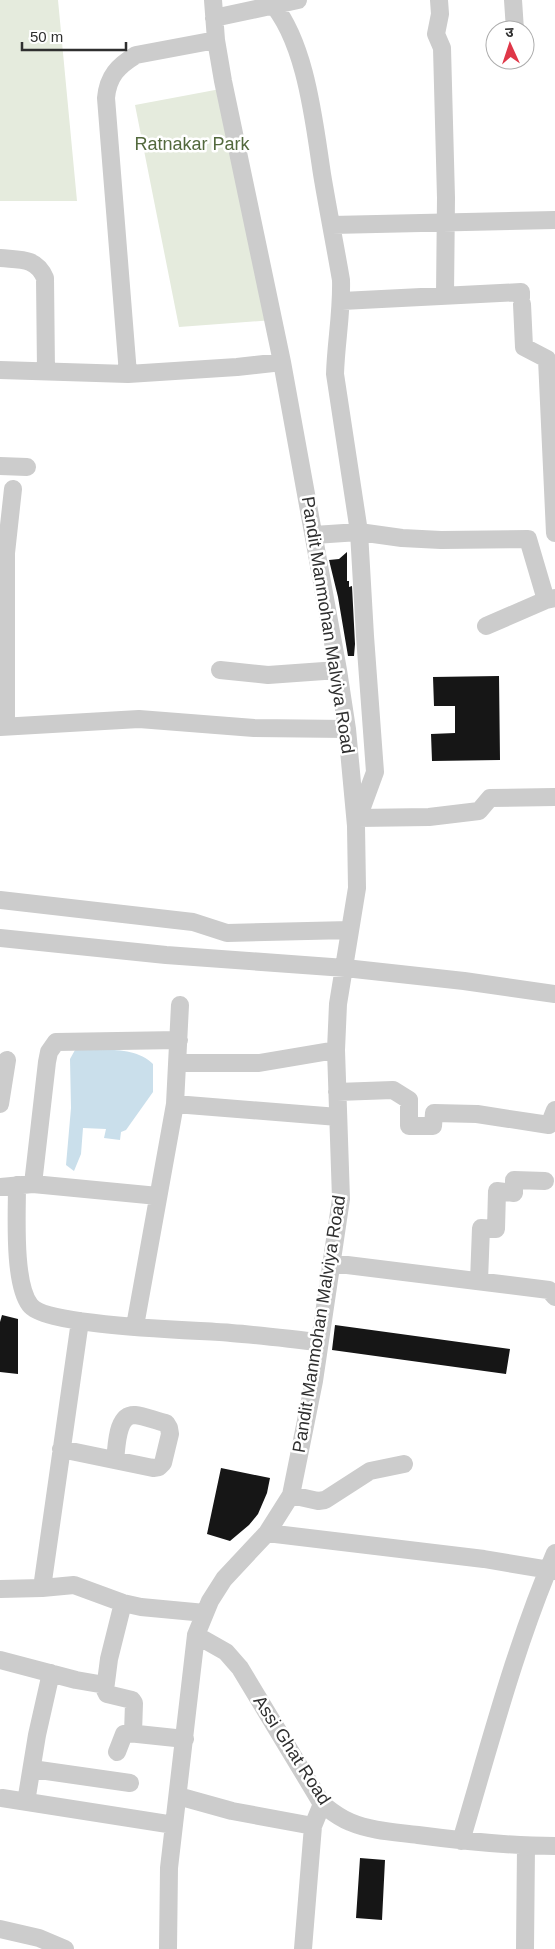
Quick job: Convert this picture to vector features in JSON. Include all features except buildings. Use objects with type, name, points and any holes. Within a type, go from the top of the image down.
[{"type":"street","name":"Pandit Manmohan Malviya Road","points":[[168,1949],[168,1868],[196,1635],[205,1613],[224,1579],[267,1533],[291,1495],[314,1381],[318,1342],[341,1200],[336,1050],[338,1004],[357,888],[357,822],[347,729],[338,670],[282,362],[223,81],[216,40],[214,0]]},
{"type":"street","points":[[214,18],[272,1],[298,0]]},
{"type":"street","points":[[439,0],[440,14],[436,34],[442,48],[446,223],[445,295]]},
{"type":"street","points":[[513,0],[514,20]]},
{"type":"street","points":[[272,1],[287,29],[300,62],[310,96],[341,280],[342,301],[335,374],[359,532],[375,772],[357,822],[429,818],[479,811],[490,798],[555,797]]},
{"type":"street","points":[[128,374],[106,98],[107,86],[115,71],[136,54],[216,40]]},
{"type":"street","points":[[332,225],[555,220]]},
{"type":"street","points":[[0,258],[35,263],[41,269],[45,278],[46,371]]},
{"type":"street","points":[[314,535],[359,532],[402,538],[440,540],[528,539],[555,535],[547,359],[524,347],[521,292],[342,301]]},
{"type":"street","points":[[0,370],[128,374],[282,362]]},
{"type":"street","points":[[0,466],[27,466]]},
{"type":"street","points":[[14,489],[6,553],[7,584],[3,727],[139,719],[254,728],[347,729]]},
{"type":"street","points":[[486,626],[551,599],[528,539]]},
{"type":"street","points":[[220,670],[268,675],[338,670]]},
{"type":"street","points":[[0,900],[193,922],[227,933],[350,930]]},
{"type":"street","points":[[0,938],[166,955],[345,968],[464,981],[555,994]]},
{"type":"street","points":[[135,1326],[175,1104],[180,1005]]},
{"type":"street","points":[[179,1040],[56,1042],[49,1052],[16,1185],[18,1252],[22,1285],[26,1297],[30,1305],[36,1310],[80,1321],[224,1332],[318,1342]]},
{"type":"street","points":[[178,1063],[259,1063],[336,1050]]},
{"type":"street","points":[[0,1104],[7,1060]]},
{"type":"street","points":[[337,1092],[393,1090],[409,1100],[409,1126],[432,1126],[434,1113],[477,1114],[549,1126],[555,1110]]},
{"type":"street","points":[[175,1104],[338,1117]]},
{"type":"street","points":[[479,1281],[480,1228],[496,1229],[497,1191],[514,1193],[514,1180],[546,1181]]},
{"type":"street","points":[[16,1185],[158,1196]]},
{"type":"street","points":[[331,1262],[549,1290],[555,1297]]},
{"type":"street","points":[[42,1588],[80,1321]]},
{"type":"street","points":[[61,1449],[115,1460]]},
{"type":"street","points":[[291,1495],[318,1501],[325,1500],[370,1471],[404,1464]]},
{"type":"street","points":[[267,1533],[475,1558],[553,1565],[530,1615],[506,1687],[461,1841]]},
{"type":"street","points":[[0,1589],[42,1588],[74,1584],[141,1607],[205,1613]]},
{"type":"street","points":[[123,1602],[105,1685],[107,1694],[132,1700],[134,1703],[133,1733]]},
{"type":"street","name":"Assi Ghat Road","points":[[196,1635],[226,1652],[240,1668],[322,1804],[337,1816],[352,1823],[380,1830],[461,1841],[526,1846],[555,1846]]},
{"type":"street","points":[[0,1660],[105,1685]]},
{"type":"street","points":[[26,1802],[51,1673]]},
{"type":"street","points":[[117,1752],[124,1734],[133,1733],[185,1739]]},
{"type":"street","points":[[32,1769],[130,1782]]},
{"type":"street","points":[[178,1796],[232,1811],[313,1826]]},
{"type":"street","points":[[2,1798],[174,1824]]},
{"type":"street","points":[[303,1949],[313,1826],[322,1804]]},
{"type":"street","points":[[525,1949],[526,1846]]},
{"type":"street","points":[[0,1929],[39,1938],[65,1949]]},
{"type":"green space","points":[[0,0],[58,0],[77,201],[0,201]]},
{"type":"green space","name":"Ratnakar Park","points":[[231,87],[274,320],[179,327],[135,105]]},
{"type":"water","points":[[75,1050],[127,1051],[145,1058],[153,1064],[153,1092],[126,1130],[121,1132],[120,1140],[104,1138],[106,1129],[83,1128],[81,1154],[74,1171],[66,1165],[71,1108],[70,1059]]}]
